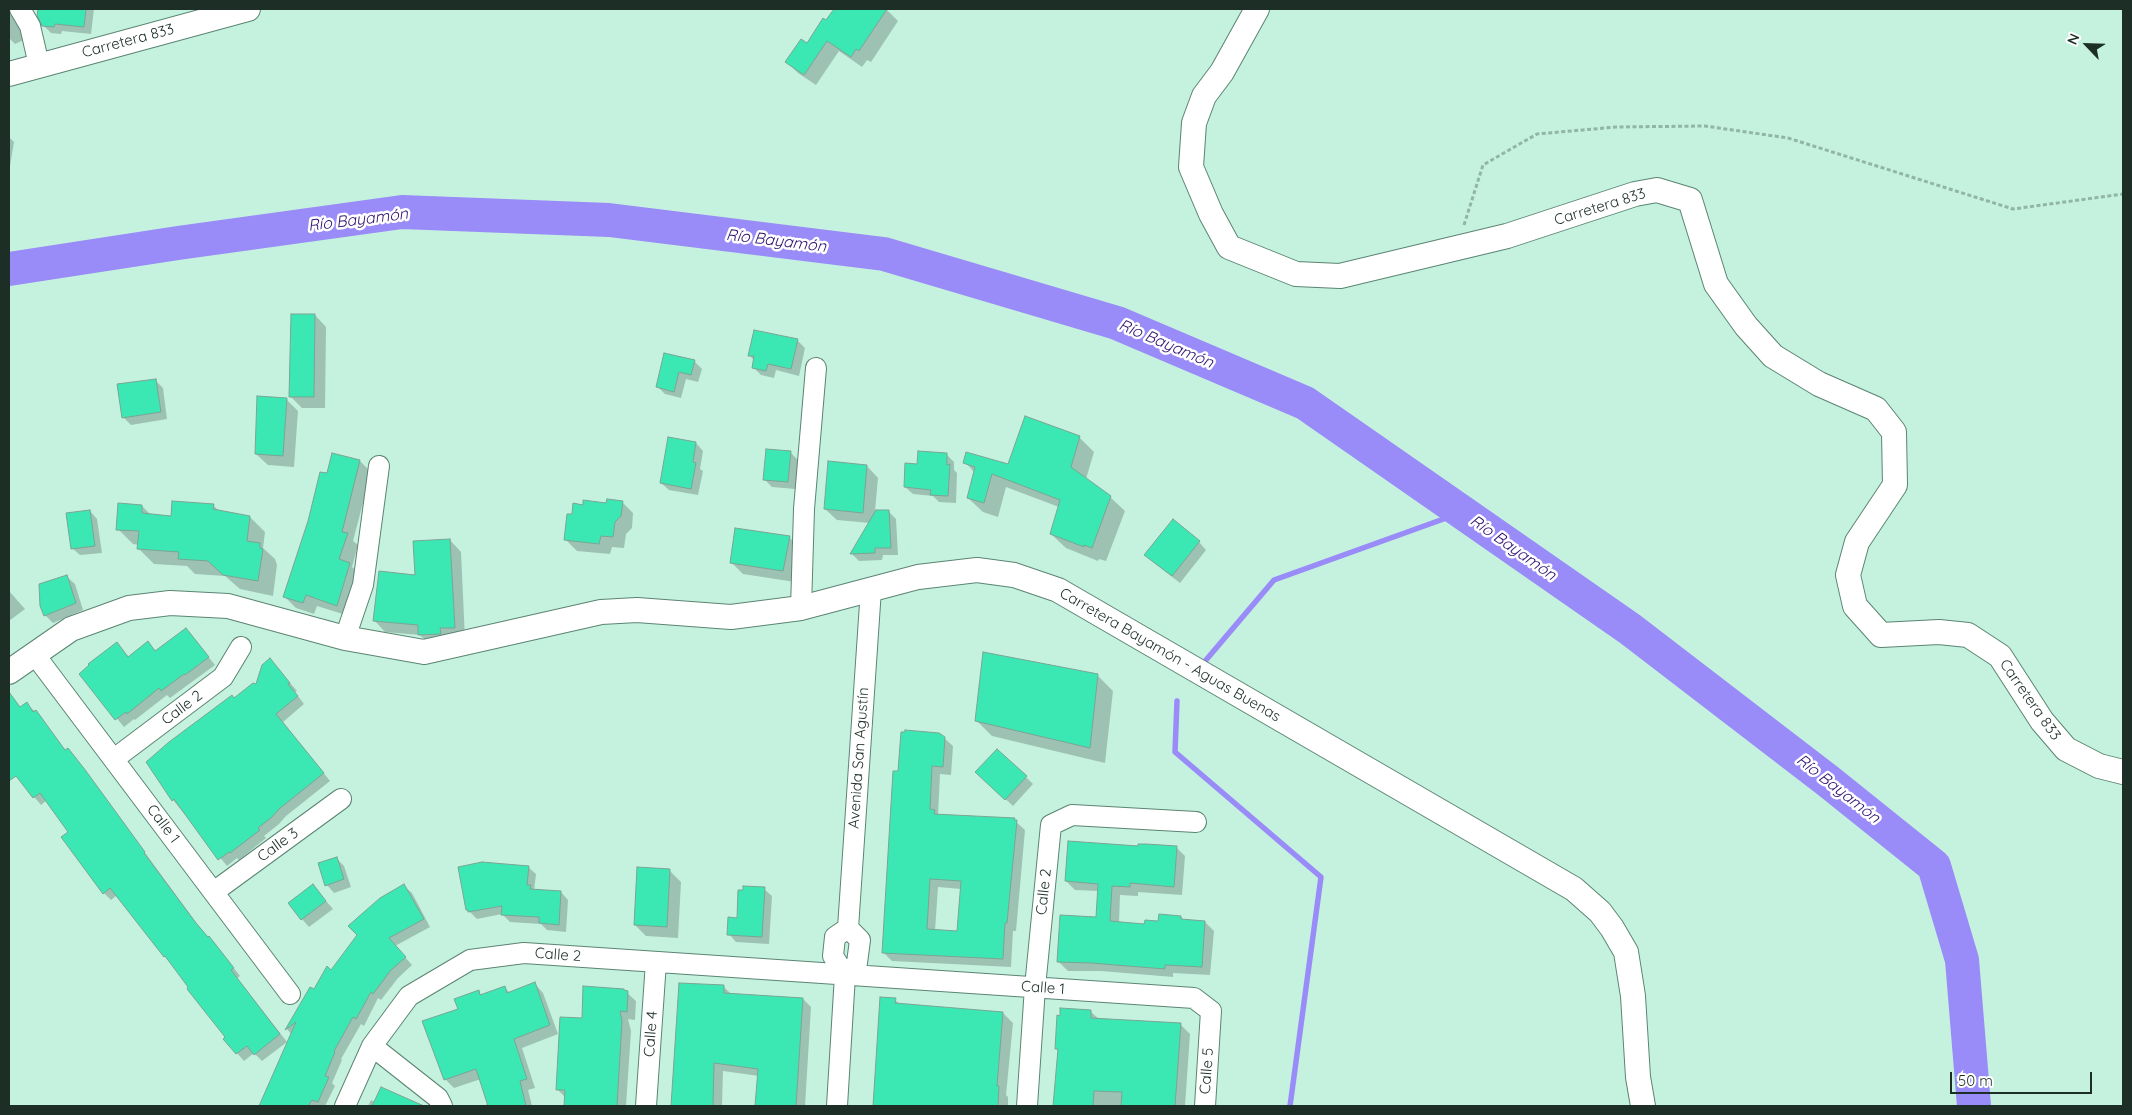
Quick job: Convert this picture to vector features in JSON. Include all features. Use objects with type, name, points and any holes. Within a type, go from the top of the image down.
[{"type":"street","points":[[20,9],[30,26],[39,65]]},
{"type":"street","name":"Carretera 833","points":[[9,74],[248,9]]},
{"type":"street","name":"Carretera 833","points":[[1257,9],[1222,72],[1204,96],[1194,123],[1192,167],[1211,214],[1229,247],[1296,274],[1340,276],[1507,236],[1634,194],[1658,190],[1690,200],[1716,284],[1746,326],[1773,356],[1819,384],[1876,409],[1894,432],[1895,485],[1857,542],[1848,575],[1855,606],[1881,635],[1939,632],[1968,635],[2000,656],[2042,721],[2066,749],[2099,766],[2123,772]]},
{"type":"street","points":[[801,608],[804,509],[816,368]]},
{"type":"street","points":[[345,638],[363,585],[380,466]]},
{"type":"street","name":"Carretera Bayamón - Aguas Buenas","points":[[9,672],[71,629],[99,617],[129,608],[170,603],[228,606],[345,638],[424,652],[601,612],[637,610],[731,617],[801,608],[918,577],[976,570],[1014,575],[1058,590],[1574,889],[1600,912],[1626,952],[1633,996],[1638,1077],[1643,1106]]},
{"type":"street","name":"Avenida San Agustín","points":[[837,1106],[845,975],[857,963],[860,940],[848,928],[871,589]]},
{"type":"street","name":"Calle 2","points":[[114,759],[223,677],[241,647]]},
{"type":"street","name":"Calle 1","points":[[35,655],[290,994]]},
{"type":"street","name":"Calle 3","points":[[214,891],[341,799]]},
{"type":"street","name":"Calle 2","points":[[1027,1106],[1035,988],[1051,825],[1072,815],[1196,822]]},
{"type":"street","name":"Calle 2","points":[[345,1106],[372,1046],[409,996],[470,960],[524,953],[845,975]]},
{"type":"street","name":"Calle 4","points":[[646,1106],[656,962]]},
{"type":"street","name":"Calle 1","points":[[845,975],[1194,998],[1211,1011],[1209,1036]]},
{"type":"street","name":"Calle 5","points":[[1205,1106],[1209,1036]]},
{"type":"street","points":[[372,1046],[438,1098],[442,1106]]},
{"type":"path","points":[[1456,248],[1483,165],[1537,134],[1616,127],[1706,126],[1788,138],[2013,208],[2123,194]]},
{"type":"building","points":[[38,9],[86,9],[84,27],[55,24],[54,27],[42,26],[37,15]]},
{"type":"building","points":[[834,9],[887,9],[859,51],[856,49],[851,57],[827,41],[804,75],[785,62],[801,39],[807,43],[823,18],[826,20]]},
{"type":"building","points":[[291,314],[315,314],[314,397],[289,397]]},
{"type":"building","points":[[754,330],[798,339],[791,369],[768,364],[766,371],[752,368],[754,356],[748,356]]},
{"type":"building","points":[[664,353],[695,360],[691,375],[679,372],[674,392],[656,387]]},
{"type":"building","points":[[156,379],[161,412],[122,418],[117,384]]},
{"type":"building","points":[[257,396],[287,398],[283,456],[255,454]]},
{"type":"building","points":[[1025,416],[1080,436],[1071,467],[1111,496],[1092,548],[1084,545],[1084,547],[1050,534],[1060,500],[992,474],[984,503],[967,498],[975,467],[963,463],[966,452],[1008,464]]},
{"type":"building","points":[[668,437],[696,442],[693,462],[696,463],[691,489],[660,483]]},
{"type":"building","points":[[766,449],[791,451],[788,482],[763,480]]},
{"type":"building","points":[[918,451],[947,453],[947,465],[950,464],[948,496],[930,495],[931,490],[904,487],[905,463],[917,464]]},
{"type":"building","points":[[332,453],[360,460],[342,532],[348,533],[339,559],[350,563],[337,606],[306,595],[303,603],[283,597],[308,521],[320,472],[327,473]]},
{"type":"building","points":[[828,461],[867,465],[863,513],[824,509]]},
{"type":"building","points":[[607,499],[623,501],[621,516],[615,522],[613,537],[601,536],[599,544],[564,540],[567,514],[572,514],[573,503],[583,505],[583,500],[606,503]]},
{"type":"building","points":[[172,501],[214,504],[213,509],[250,516],[247,541],[260,543],[260,548],[263,549],[258,581],[223,575],[208,561],[178,559],[179,552],[137,549],[139,531],[116,530],[118,503],[142,505],[142,513],[171,516]]},
{"type":"building","points":[[90,510],[95,546],[71,549],[66,513]]},
{"type":"building","points":[[876,510],[889,510],[891,548],[875,548],[875,553],[850,554]]},
{"type":"building","points":[[1173,519],[1200,541],[1172,576],[1144,555]]},
{"type":"building","points":[[735,528],[790,536],[783,571],[730,563]]},
{"type":"building","points":[[450,539],[455,628],[440,628],[441,634],[418,635],[418,625],[373,621],[379,571],[415,575],[413,541]]},
{"type":"building","points":[[67,575],[76,603],[44,616],[40,606],[39,584]]},
{"type":"building","points":[[186,628],[209,657],[161,691],[159,688],[127,714],[126,712],[115,720],[79,674],[88,664],[117,642],[128,657],[148,641],[155,651]]},
{"type":"building","points":[[983,652],[1098,674],[1090,748],[975,721]]},
{"type":"building","points":[[270,658],[298,696],[276,714],[324,773],[279,809],[258,828],[260,830],[218,860],[174,799],[172,801],[146,762],[169,742],[232,695],[234,698],[253,683],[256,684],[262,665]]},
{"type":"building","points":[[9,692],[20,707],[27,702],[33,712],[36,710],[65,750],[68,748],[196,923],[209,936],[234,968],[231,970],[280,1034],[254,1055],[247,1046],[236,1054],[223,1039],[225,1037],[187,989],[188,987],[165,956],[110,888],[103,894],[61,837],[68,832],[40,793],[33,798],[16,776],[9,781]]},
{"type":"building","points":[[905,730],[939,733],[945,737],[943,767],[932,766],[930,809],[935,810],[934,814],[1015,818],[1014,820],[1017,820],[1007,923],[1005,923],[1003,959],[882,953],[893,771],[898,771],[901,732],[905,732]],"holes":[[[930,879],[961,881],[957,931],[927,929]]]},
{"type":"building","points":[[997,749],[1027,776],[1005,800],[975,772]]},
{"type":"building","points":[[1068,841],[1138,846],[1138,844],[1146,844],[1177,846],[1174,887],[1130,883],[1130,887],[1112,886],[1110,921],[1144,924],[1145,920],[1158,921],[1159,914],[1181,916],[1181,919],[1205,921],[1202,967],[1165,965],[1165,969],[1057,962],[1060,915],[1096,917],[1098,884],[1065,881]]},
{"type":"building","points":[[337,857],[344,879],[325,886],[318,863]]},
{"type":"building","points":[[482,862],[529,866],[527,885],[531,885],[530,889],[561,891],[559,925],[539,923],[539,917],[501,915],[502,906],[468,912],[466,910],[458,867]]},
{"type":"building","points":[[637,867],[670,869],[667,927],[634,925]]},
{"type":"building","points":[[313,884],[326,901],[301,920],[288,903]]},
{"type":"building","points":[[404,884],[424,919],[389,938],[406,957],[391,970],[373,994],[371,992],[356,1019],[353,1017],[334,1051],[325,1076],[329,1077],[318,1102],[312,1100],[308,1106],[259,1106],[296,1022],[285,1030],[310,987],[314,989],[327,966],[331,970],[357,935],[348,926],[380,898]]},
{"type":"building","points":[[743,886],[765,887],[762,937],[727,935],[728,917],[737,918],[738,890],[743,890]]},
{"type":"building","points":[[535,982],[550,1025],[514,1039],[527,1079],[520,1081],[526,1106],[488,1106],[476,1069],[444,1080],[422,1021],[458,1009],[454,999],[479,990],[480,995],[505,986],[507,993]]},
{"type":"building","points":[[679,983],[724,985],[724,993],[803,998],[796,1106],[755,1106],[758,1069],[714,1063],[713,1106],[671,1106]]},
{"type":"building","points":[[583,986],[624,989],[628,991],[627,1012],[620,1011],[622,1021],[617,1106],[564,1106],[565,1090],[556,1090],[560,1017],[582,1018]]},
{"type":"building","points":[[880,997],[896,998],[895,1003],[1003,1012],[997,1086],[999,1086],[998,1106],[873,1106]]},
{"type":"building","points":[[1060,1008],[1091,1010],[1091,1018],[1181,1023],[1175,1106],[1121,1106],[1122,1092],[1094,1091],[1093,1106],[1053,1106],[1058,1049],[1055,1049],[1057,1015],[1060,1016]]},
{"type":"building","points":[[381,1087],[424,1106],[372,1106]]},
{"type":"waterway","name":"Río Bayamón","points":[[9,269],[402,212],[609,220],[884,254],[1117,323],[1305,403],[1630,629],[1828,781],[1934,866],[1962,960],[1974,1106]]},
{"type":"waterway","points":[[1206,660],[1274,580],[1463,512]]},
{"type":"waterway","points":[[1177,701],[1175,752],[1321,877],[1290,1106]]}]
